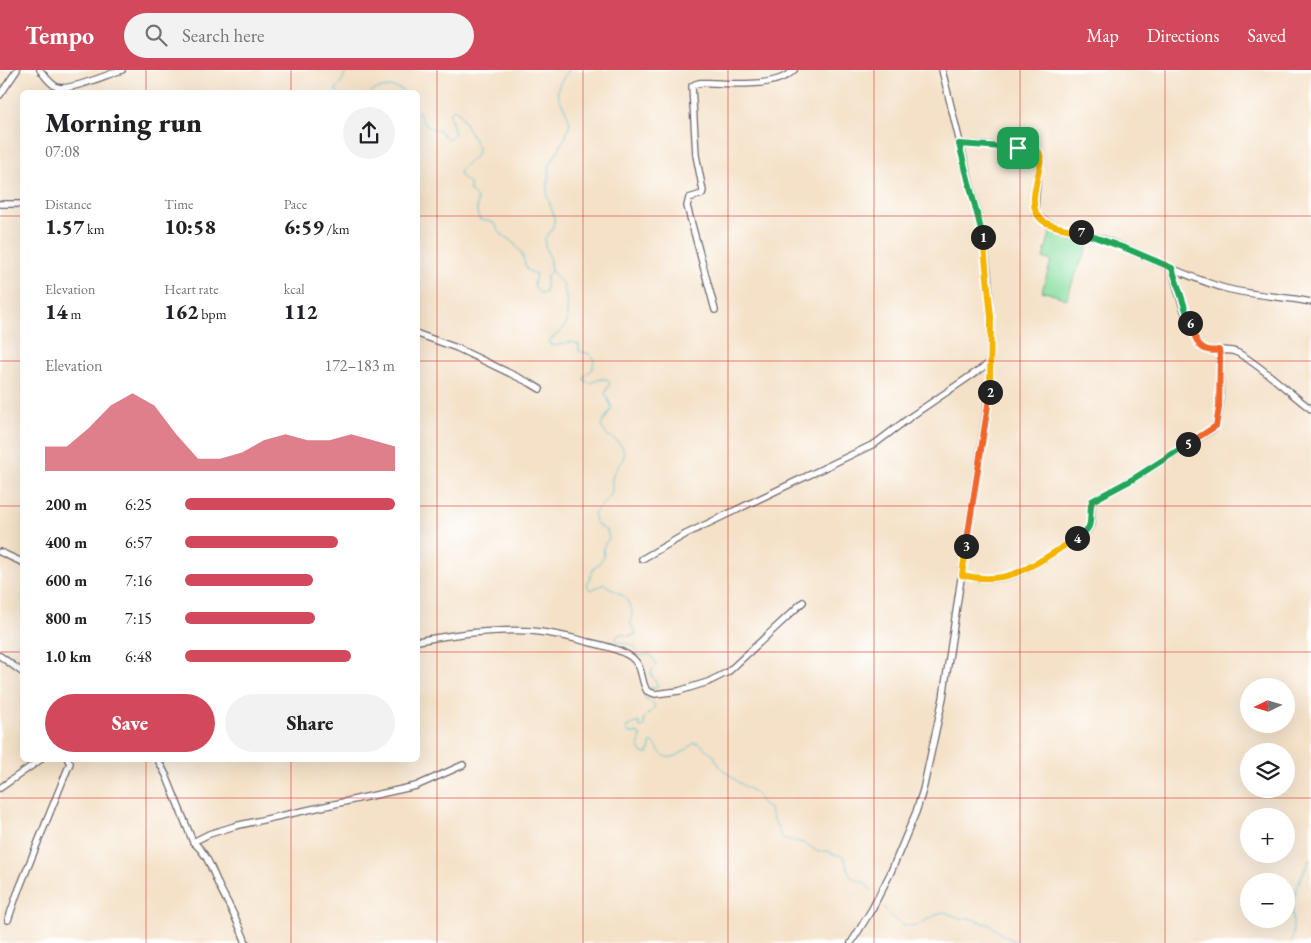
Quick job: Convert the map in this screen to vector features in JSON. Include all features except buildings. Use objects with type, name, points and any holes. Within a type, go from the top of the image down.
[{"type":"street","points":[[0,95],[17,70]]},
{"type":"street","points":[[40,70],[58,88],[77,86],[122,70]]},
{"type":"street","points":[[715,310],[687,206],[689,198],[702,194],[703,191],[696,155],[692,86],[697,83],[773,81],[786,77],[794,70]]},
{"type":"street","points":[[852,943],[890,874],[916,812],[927,773],[942,705],[990,386],[990,303],[983,236],[942,70]]},
{"type":"street","points":[[959,144],[1037,150],[1040,162],[1034,206],[1036,214],[1050,225],[1083,232],[1205,282],[1248,294],[1311,302]]},
{"type":"street","points":[[0,204],[20,204]]},
{"type":"street","points":[[1172,268],[1195,337],[1206,350],[1223,349],[1239,353],[1311,409]]},
{"type":"street","points":[[420,335],[457,348],[540,389]]},
{"type":"street","points":[[962,575],[984,579],[1006,577],[1020,573],[1043,560],[1088,530],[1091,524],[1092,501],[1133,479],[1213,429],[1218,418],[1219,350]]},
{"type":"street","points":[[642,559],[686,534],[876,443],[913,415],[991,362]]},
{"type":"street","points":[[0,552],[20,561]]},
{"type":"street","points":[[420,641],[453,635],[511,631],[531,631],[568,637],[614,649],[631,657],[642,673],[645,688],[655,694],[660,694],[679,691],[708,682],[728,672],[803,602]]},
{"type":"street","points":[[0,656],[20,671]]},
{"type":"street","points":[[0,788],[37,762]]},
{"type":"street","points":[[8,920],[69,762]]},
{"type":"street","points":[[159,762],[193,842],[198,846],[210,865],[246,943]]},
{"type":"street","points":[[193,842],[209,834],[235,826],[416,786],[463,764]]},
{"type":"green space","points":[[1051,230],[1090,242],[1067,299],[1042,291],[1051,261],[1043,258]]},
{"type":"waterway","points":[[335,90],[341,83],[347,70]]},
{"type":"waterway","points":[[569,70],[562,79],[558,92],[570,123],[566,136],[550,165],[547,196],[554,216],[554,222],[552,230],[545,238],[551,271],[563,284],[567,302],[567,322],[564,328],[549,341],[550,345],[554,346],[568,342],[579,345],[579,351],[590,354],[594,359],[593,369],[585,375],[584,380],[590,383],[607,379],[610,383],[605,393],[612,408],[601,425],[605,432],[620,444],[624,455],[612,477],[611,494],[594,514],[594,520],[607,531],[609,538],[603,547],[604,557],[594,568],[587,585],[591,590],[604,584],[625,597],[632,610],[631,624],[636,634],[630,636],[620,634],[616,640],[633,645],[640,656],[650,654],[657,665],[652,670],[651,675],[658,685],[656,688],[649,688]]},
{"type":"waterway","points":[[376,90],[388,87],[402,90]]},
{"type":"waterway","points":[[420,115],[423,122],[432,129],[440,131],[447,139],[455,134],[449,113],[454,109],[459,112],[478,147],[476,155],[459,173],[468,182],[470,191],[477,198],[477,213],[480,220],[495,224],[501,234],[513,242],[521,252],[527,270],[536,274],[534,285],[539,293],[545,293],[547,275],[551,271]]},
{"type":"waterway","points":[[645,693],[645,698],[653,703],[655,707],[644,718],[644,726],[640,727],[639,722],[626,727],[629,733],[637,733],[641,736],[638,747],[643,753],[648,754],[651,742],[666,757],[679,754],[694,743],[699,743],[714,756],[720,767],[738,782],[756,793],[761,802],[769,809],[782,838],[806,844],[818,852],[828,851],[843,856],[851,877],[865,883],[872,891]]},
{"type":"waterway","points":[[1292,943],[1295,894],[1311,858]]},
{"type":"waterway","points":[[884,907],[901,924],[912,926],[944,912],[990,925],[1001,934],[1018,943]]},
{"type":"route","points":[[959,144],[1018,148],[1037,150],[1039,153],[1040,162],[1034,206],[1036,214],[1042,220],[1060,228],[1083,232],[1172,268],[1174,280],[1195,337],[1206,350],[1219,350],[1218,418],[1213,429],[1120,487],[1092,501],[1091,524],[1082,535],[1020,573],[1006,577],[984,579],[962,575],[990,386],[991,317],[983,236],[959,144]]}]
